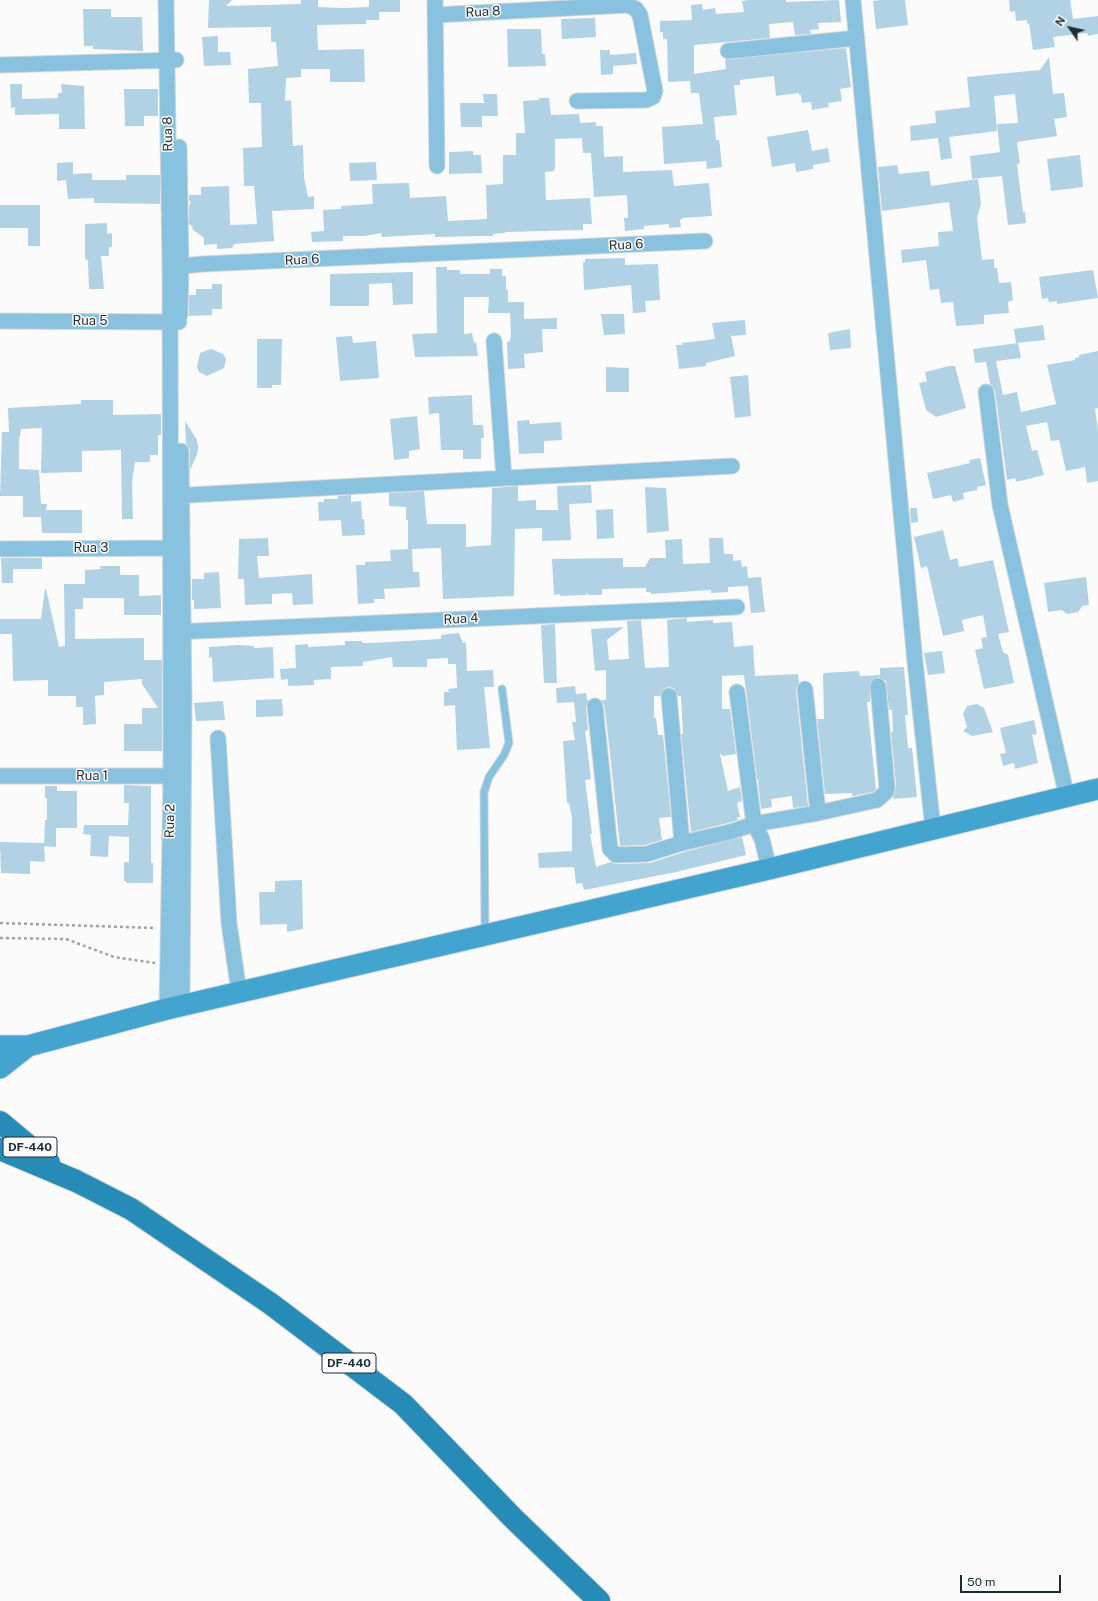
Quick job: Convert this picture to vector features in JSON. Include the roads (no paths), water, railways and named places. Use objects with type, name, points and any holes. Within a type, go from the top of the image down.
[{"type":"main road","name":"DF-440","points":[[0,1122],[60,1174]]},
{"type":"main road","name":"DF-440","points":[[0,1149],[60,1174],[131,1209],[271,1304],[403,1404],[513,1518],[600,1601]]},
{"type":"street","name":"Rua 8","points":[[166,0],[172,60],[176,267]]},
{"type":"street","name":"Rua 8","points":[[172,60],[176,0]]},
{"type":"street","points":[[853,0],[933,830]]},
{"type":"street","name":"Rua 8","points":[[437,166],[434,7],[628,5],[636,8],[640,15],[655,91],[653,97],[646,100],[577,101]]},
{"type":"street","points":[[728,51],[857,38]]},
{"type":"street","points":[[0,65],[172,60]]},
{"type":"street","name":"Rua 6","points":[[176,267],[705,241]]},
{"type":"street","points":[[176,267],[174,322],[177,632]]},
{"type":"street","name":"Rua 5","points":[[0,321],[174,322]]},
{"type":"street","points":[[494,341],[504,478]]},
{"type":"street","points":[[986,392],[1000,505],[1067,797]]},
{"type":"street","points":[[176,495],[732,466]]},
{"type":"street","name":"Rua 3","points":[[0,549],[176,548]]},
{"type":"street","name":"Rua 4","points":[[177,632],[737,607]]},
{"type":"street","name":"Rua 2","points":[[174,1007],[178,776],[177,632]]},
{"type":"street","points":[[595,706],[610,849],[616,855],[647,854],[682,843],[730,832],[754,824],[818,813],[877,800],[886,792],[878,686]]},
{"type":"street","points":[[805,689],[818,813]]},
{"type":"street","points":[[737,692],[754,824],[762,839],[769,869]]},
{"type":"street","points":[[669,696],[682,843]]},
{"type":"street","points":[[218,738],[229,923],[239,992]]},
{"type":"street","name":"Rua 1","points":[[0,776],[178,776]]},
{"type":"street","points":[[0,1046],[28,1046],[174,1007],[769,869],[1098,789]]},
{"type":"street","name":"Rua 2","points":[[174,1007],[168,964],[168,928],[176,897]]},
{"type":"street","points":[[0,1068],[28,1046]]},
{"type":"lane","points":[[484,935],[484,792],[490,777],[504,756],[509,743],[502,689]]}]
